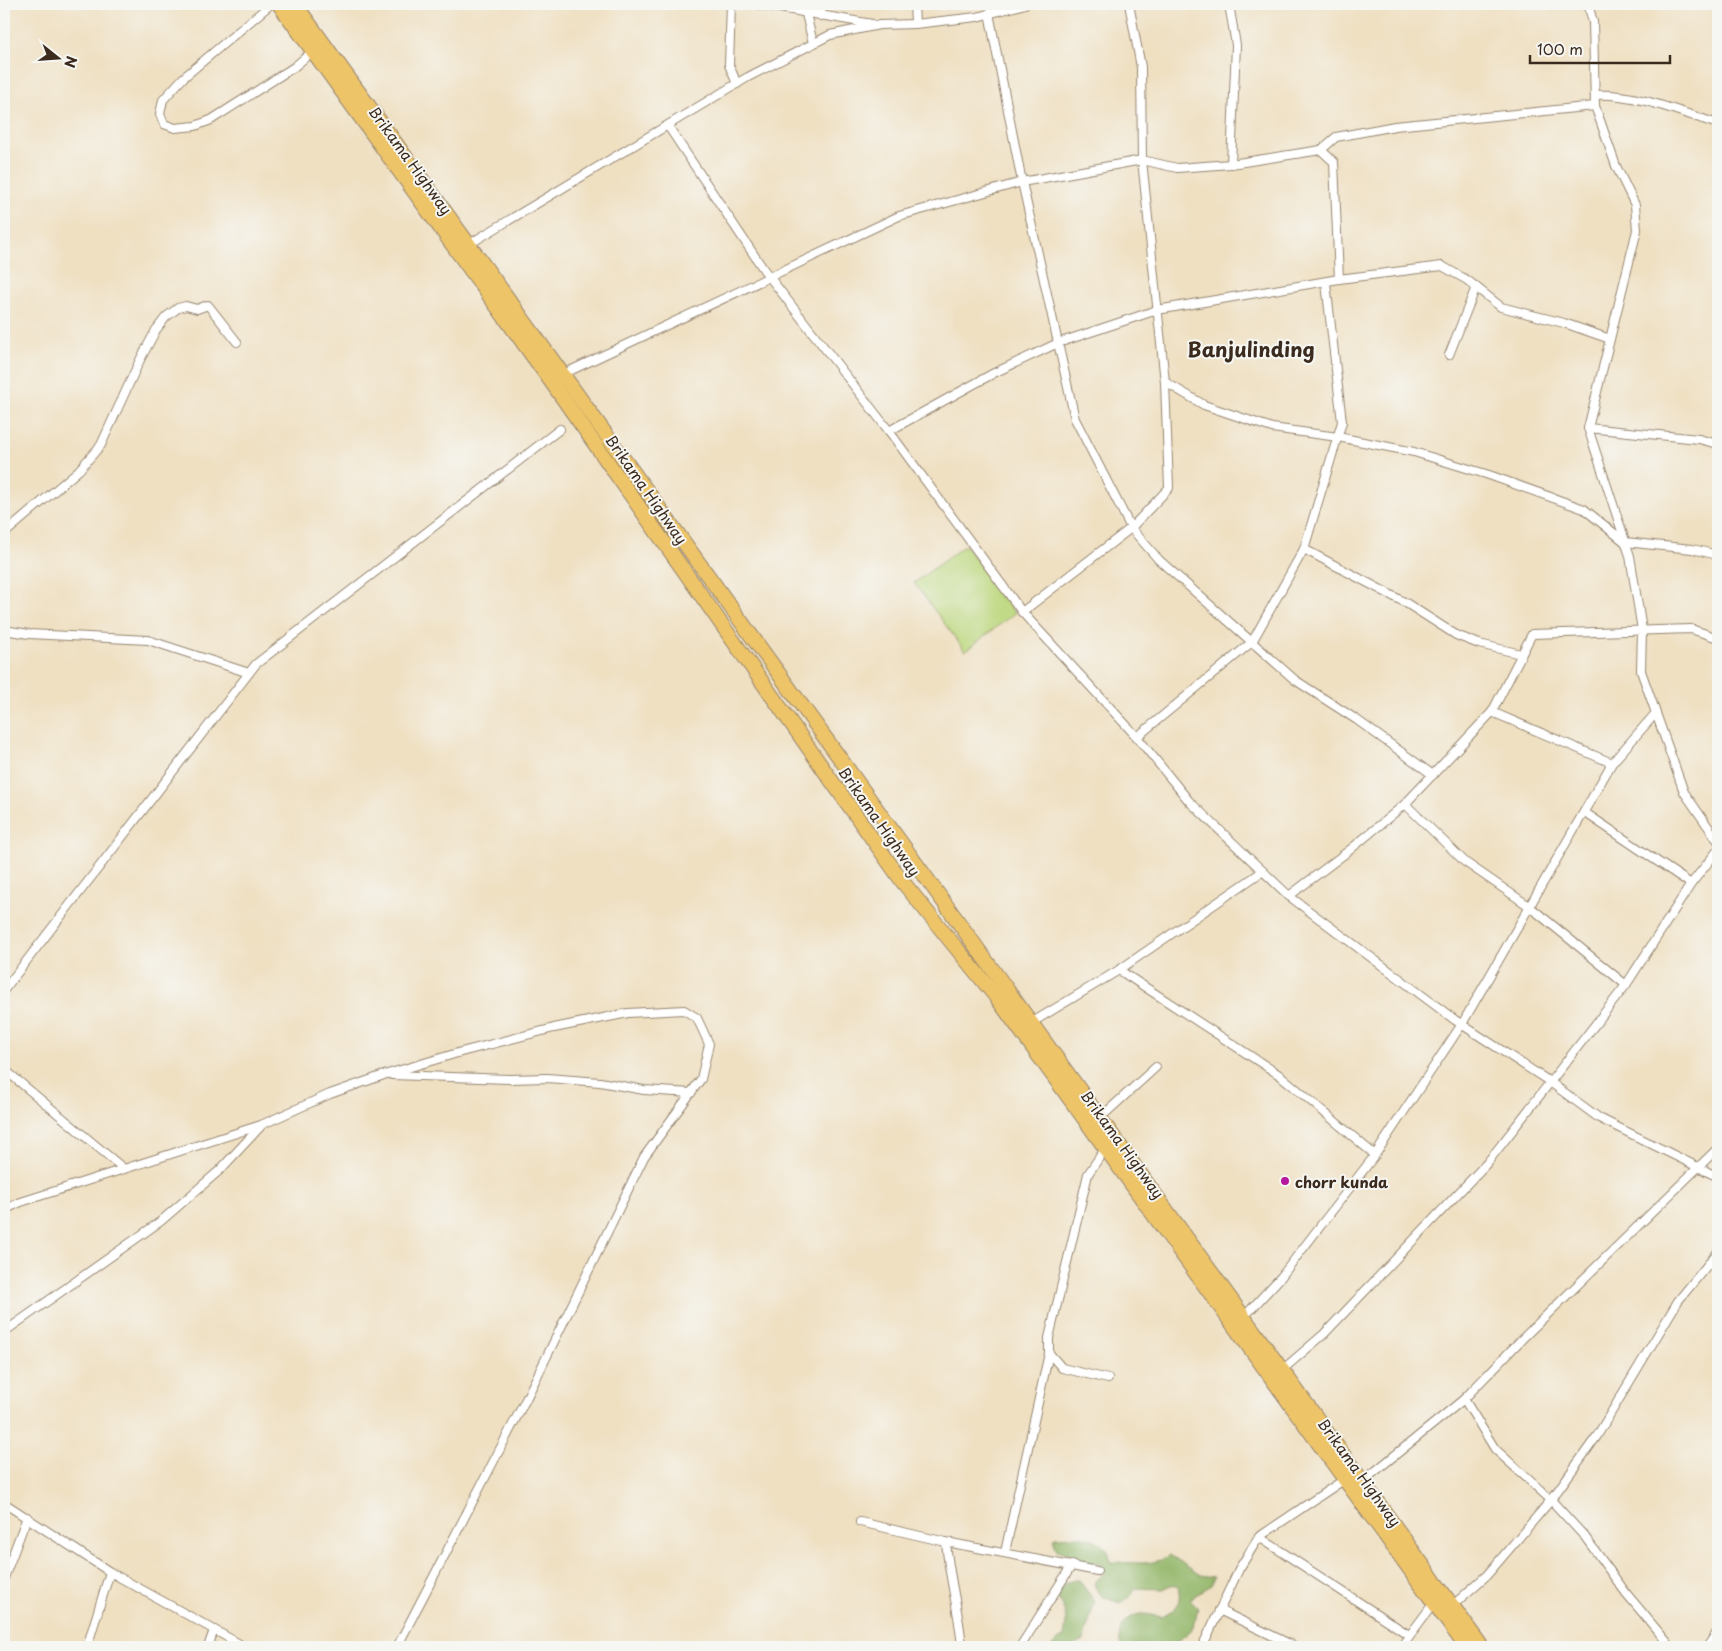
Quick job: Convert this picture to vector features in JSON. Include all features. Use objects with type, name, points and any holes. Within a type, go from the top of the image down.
[{"type":"highway","name":"Brikama Highway","points":[[279,4],[313,51],[358,103]]},
{"type":"highway","name":"Brikama Highway","points":[[295,4],[358,103],[556,377],[1031,1023],[1099,1119],[1110,1144],[1345,1479],[1415,1566],[1438,1598],[1466,1647]]},
{"type":"highway","name":"Brikama Highway","points":[[556,377],[902,881],[997,998],[1243,1318],[1362,1482],[1415,1566]]},
{"type":"highway","name":"Brikama Highway","points":[[1438,1598],[1452,1606],[1482,1647]]},
{"type":"street","points":[[271,4],[183,78],[163,100],[160,114],[164,124],[175,128],[195,126],[212,120],[294,67],[313,51]]},
{"type":"street","points":[[731,4],[729,66],[737,84]]},
{"type":"street","points":[[756,4],[879,25]]},
{"type":"street","points":[[820,16],[822,4]]},
{"type":"street","points":[[914,4],[915,24]]},
{"type":"street","points":[[463,248],[737,84],[813,43],[837,33],[879,25],[915,24],[977,17],[1025,4]]},
{"type":"street","points":[[1022,612],[1131,528],[1169,488],[1165,382],[1142,160],[1141,67],[1129,4]]},
{"type":"street","points":[[1229,4],[1236,45],[1231,164]]},
{"type":"street","points":[[1588,4],[1593,22],[1595,106],[1616,166],[1635,205],[1636,230],[1588,428],[1630,556],[1642,630],[1641,671],[1684,792],[1718,841]]},
{"type":"street","points":[[989,13],[1022,182],[1076,419],[1131,528],[1159,560],[1295,680],[1356,720],[1433,775]]},
{"type":"street","points":[[806,14],[813,43]]},
{"type":"street","points":[[1595,95],[1612,94],[1647,102],[1718,124]]},
{"type":"street","points":[[556,377],[898,216],[1022,182],[1142,160],[1177,168],[1231,164],[1321,150],[1336,137],[1395,126],[1595,106]]},
{"type":"street","points":[[668,126],[769,276],[889,431],[1022,612],[1137,736],[1189,801],[1289,896],[1462,1024],[1550,1082],[1599,1118],[1718,1177]]},
{"type":"street","points":[[1321,150],[1334,162],[1339,279]]},
{"type":"street","points":[[889,431],[994,373],[1058,343],[1157,310],[1326,283],[1339,279],[1442,266],[1476,287],[1501,307],[1564,323],[1610,339]]},
{"type":"street","points":[[1137,736],[1252,642],[1304,549],[1342,422],[1326,283]]},
{"type":"street","points":[[1449,355],[1476,287]]},
{"type":"street","points":[[4,534],[79,470],[101,445],[156,330],[178,308],[186,306],[197,309],[208,305],[237,342]]},
{"type":"street","points":[[1165,382],[1204,405],[1239,418],[1272,428],[1338,437],[1414,452],[1584,509],[1624,542],[1718,555]]},
{"type":"street","points":[[1588,428],[1690,438],[1718,444]]},
{"type":"street","points":[[4,990],[256,664],[560,429]]},
{"type":"street","points":[[1304,549],[1406,602],[1456,635],[1479,644],[1521,654]]},
{"type":"street","points":[[1289,896],[1351,849],[1405,804],[1492,712],[1532,634],[1691,629],[1718,638]]},
{"type":"street","points":[[4,630],[29,634],[148,640],[249,673]]},
{"type":"street","points":[[1492,712],[1612,763]]},
{"type":"street","points":[[1243,1318],[1281,1277],[1375,1155],[1462,1024],[1612,763],[1655,714]]},
{"type":"street","points":[[1405,804],[1465,862],[1529,906],[1626,985]]},
{"type":"street","points":[[1584,812],[1691,884]]},
{"type":"street","points":[[1281,1371],[1324,1334],[1487,1163],[1626,985],[1691,884],[1718,850]]},
{"type":"street","points":[[1031,1023],[1119,970],[1263,871]]},
{"type":"street","points":[[1119,970],[1281,1076],[1375,1155]]},
{"type":"street","points":[[4,1210],[21,1202],[261,1125],[330,1094],[384,1075],[554,1028],[628,1013],[684,1010],[697,1018],[709,1044],[701,1079],[644,1157],[526,1399],[397,1647]]},
{"type":"street","points":[[1099,1119],[1156,1067]]},
{"type":"street","points":[[4,1069],[124,1170]]},
{"type":"street","points":[[384,1075],[508,1079],[547,1078],[600,1082],[644,1090],[691,1093]]},
{"type":"street","points":[[4,1332],[161,1220],[220,1170],[261,1125]]},
{"type":"street","points":[[1005,1552],[1049,1353],[1049,1338],[1088,1174],[1110,1144]]},
{"type":"street","points":[[1362,1482],[1464,1399],[1523,1338],[1718,1148]]},
{"type":"street","points":[[1452,1606],[1487,1575],[1551,1500],[1597,1436],[1678,1301],[1718,1252]]},
{"type":"street","points":[[1049,1353],[1062,1368],[1108,1379]]},
{"type":"street","points":[[1464,1399],[1495,1449],[1551,1500],[1585,1537],[1626,1593],[1671,1647]]},
{"type":"street","points":[[1202,1647],[1239,1569],[1258,1537],[1345,1479]]},
{"type":"street","points":[[4,1503],[110,1572],[245,1647]]},
{"type":"street","points":[[4,1578],[27,1517]]},
{"type":"street","points":[[860,1522],[946,1542],[1097,1571]]},
{"type":"street","points":[[1258,1537],[1410,1635]]},
{"type":"street","points":[[946,1542],[948,1571],[959,1612],[962,1647]]},
{"type":"street","points":[[1020,1647],[1072,1565]]},
{"type":"street","points":[[86,1647],[110,1572]]},
{"type":"street","points":[[1401,1647],[1438,1598]]},
{"type":"street","points":[[1219,1610],[1296,1647]]},
{"type":"street","points":[[208,1647],[214,1630]]},
{"type":"street","points":[[1708,1647],[1718,1631]]},
{"type":"green space","points":[[965,545],[1015,613],[965,651],[914,583]]},
{"type":"green space","points":[[1078,1536],[1096,1540],[1108,1551],[1111,1562],[1149,1562],[1164,1559],[1170,1555],[1200,1575],[1214,1577],[1211,1585],[1190,1599],[1198,1607],[1194,1628],[1174,1644],[1174,1647],[1122,1647],[1120,1636],[1123,1626],[1127,1621],[1131,1617],[1144,1614],[1162,1617],[1171,1611],[1179,1602],[1178,1587],[1174,1584],[1163,1589],[1135,1588],[1130,1597],[1120,1603],[1104,1597],[1095,1588],[1094,1583],[1105,1572],[1100,1565],[1097,1563],[1076,1562],[1071,1554],[1057,1550],[1054,1542],[1055,1537]]},
{"type":"green space","points":[[1079,1580],[1095,1602],[1083,1641],[1070,1647],[1050,1647],[1064,1637],[1066,1616],[1058,1596],[1065,1583]]},
{"type":"place","name":"chorr kunda","points":[[1285,1181]]},
{"type":"district","name":"Banjulinding","points":[[1251,349]]}]
